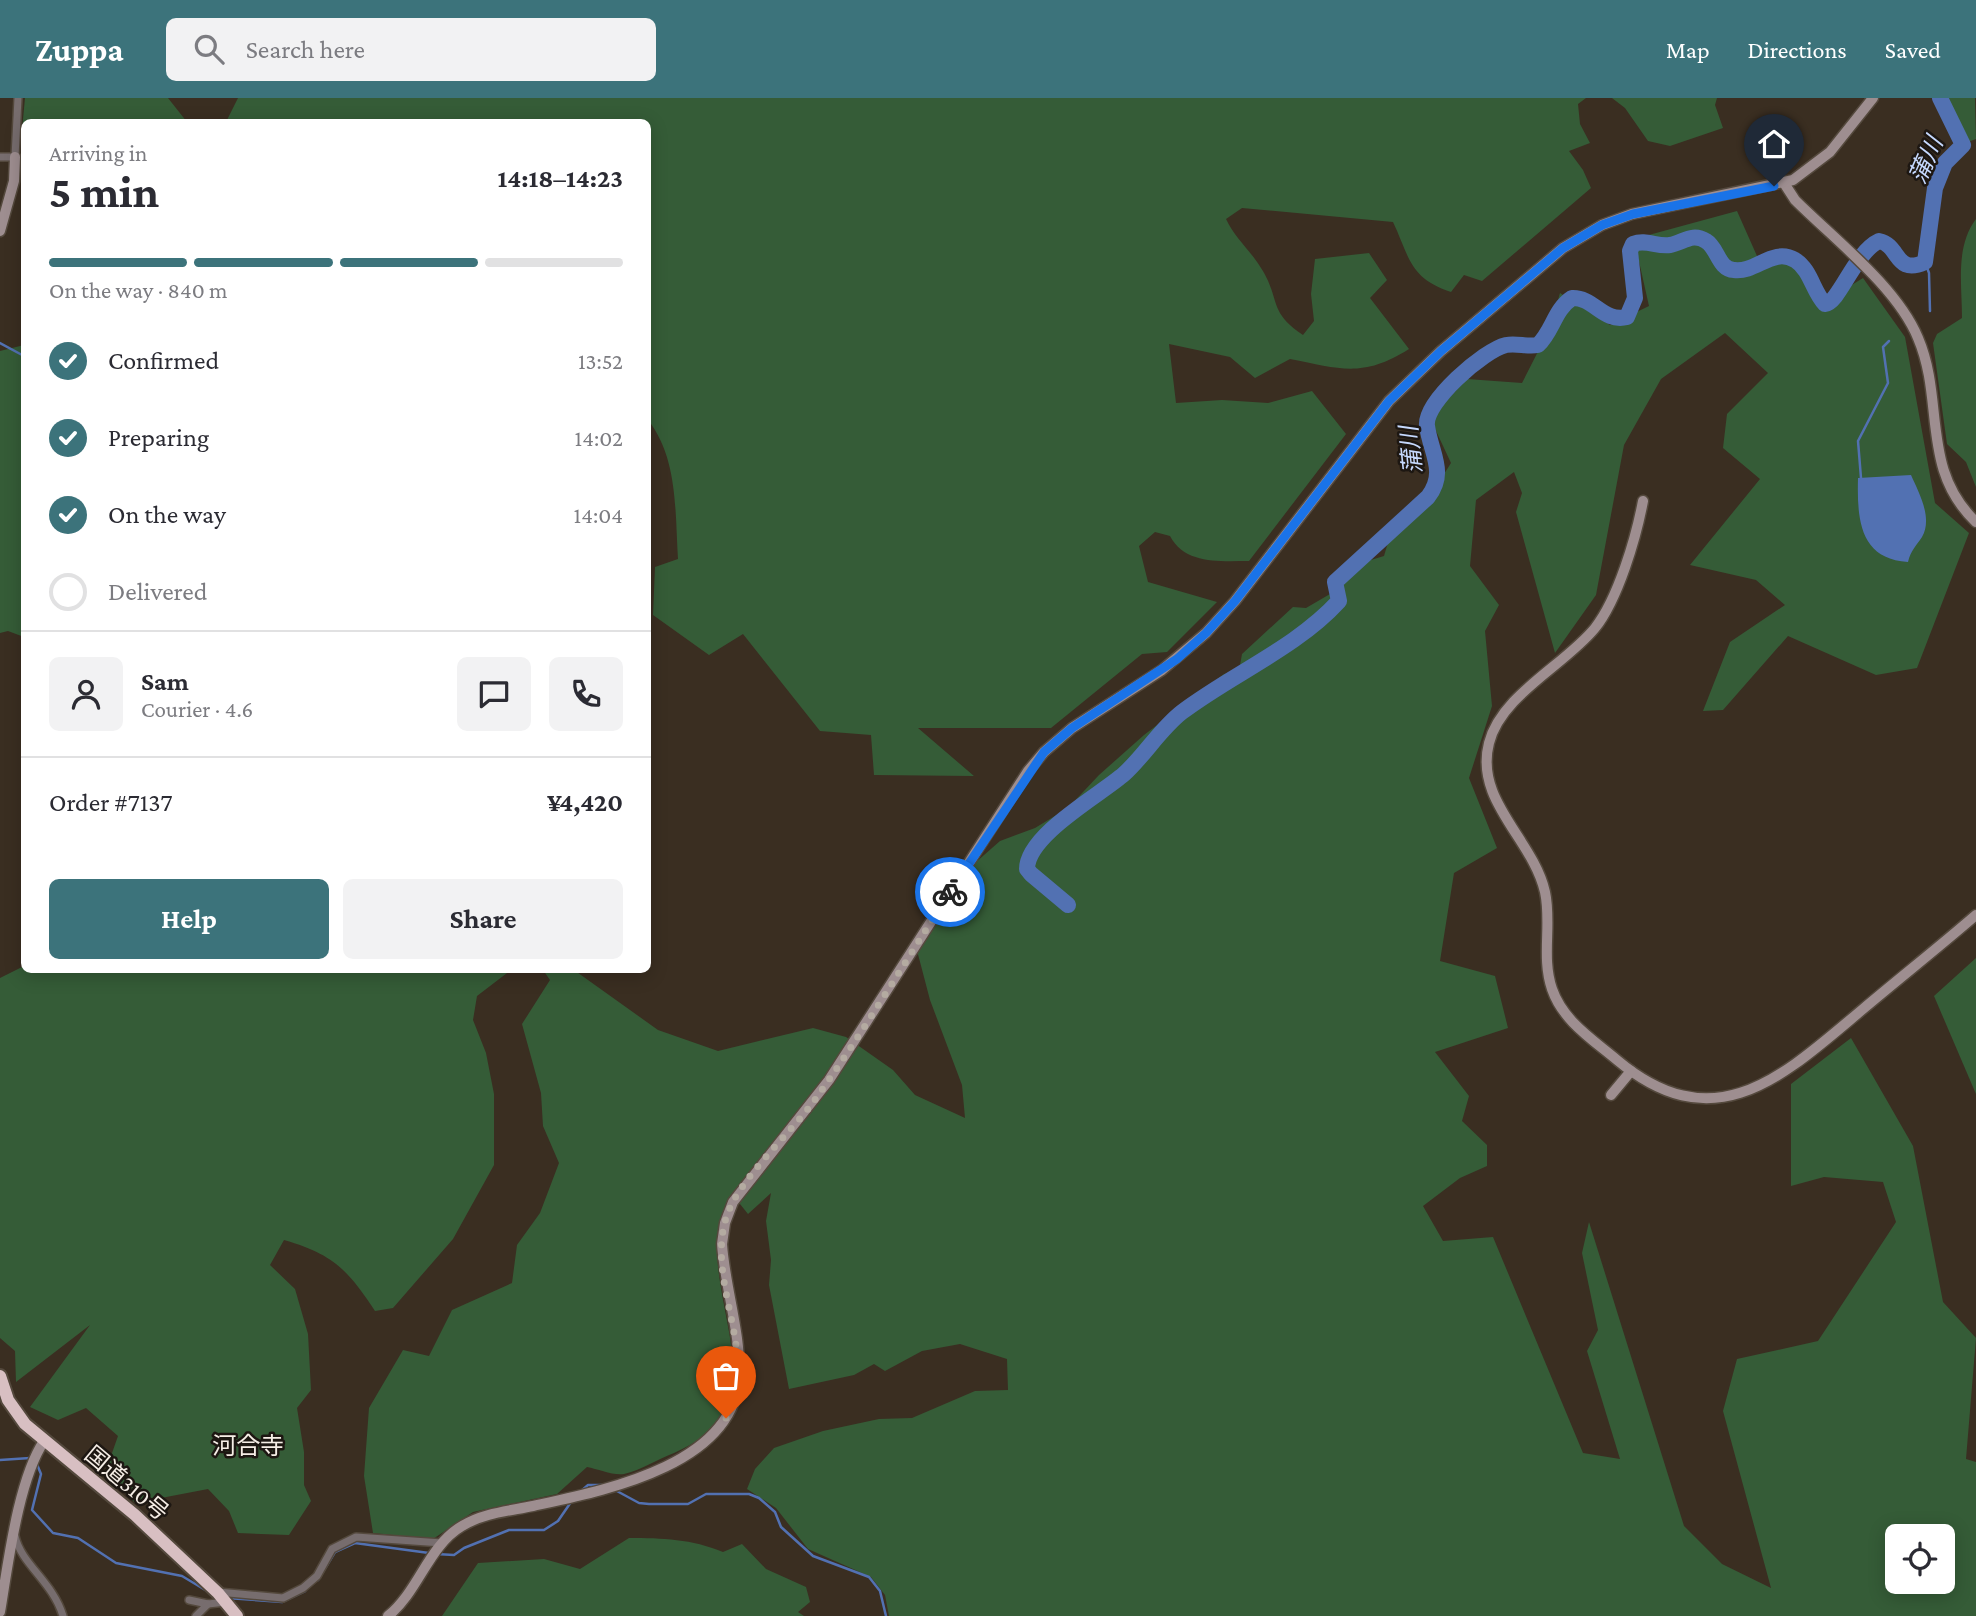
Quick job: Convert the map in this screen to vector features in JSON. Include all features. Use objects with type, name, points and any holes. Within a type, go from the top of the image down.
[{"type":"highway","name":"国道310号","points":[[0,1376],[16,1413],[40,1446],[135,1515],[222,1597],[237,1616]]},
{"type":"street","points":[[0,231],[14,181],[18,98]]},
{"type":"street","points":[[388,1616],[418,1583],[440,1545],[459,1527],[481,1517],[564,1499],[625,1482],[693,1452],[726,1418],[737,1395],[739,1374],[722,1244],[725,1223],[733,1202],[829,1080],[1036,761],[1072,728],[1162,670],[1206,633],[1235,601],[1389,401],[1446,345],[1563,248],[1602,225],[1633,214],[1784,183],[1805,173],[1830,152],[1873,98]]},
{"type":"street","points":[[0,157],[15,158]]},
{"type":"street","points":[[1784,183],[1795,200],[1902,309],[1919,338],[1927,369],[1941,466],[1955,499],[1976,522]]},
{"type":"street","points":[[1643,501],[1632,541],[1602,617],[1583,641],[1503,714],[1492,732],[1486,762],[1494,796],[1542,880],[1547,911],[1547,967],[1556,999],[1574,1024],[1631,1071],[1659,1087],[1690,1096],[1722,1097],[1763,1085],[1795,1065],[1976,915]]},
{"type":"street","points":[[1611,1095],[1631,1071]]},
{"type":"street","points":[[0,1612],[3,1582],[31,1466],[40,1446]]},
{"type":"street","points":[[15,1536],[18,1550],[51,1588],[63,1616]]},
{"type":"street","points":[[196,1616],[208,1604],[222,1597],[283,1598],[303,1588],[317,1576],[328,1554],[337,1544],[364,1536],[440,1545]]},
{"type":"street","points":[[189,1600],[208,1604]]},
{"type":"green space","points":[[25,98],[168,98],[185,119],[23,119]]},
{"type":"green space","points":[[238,98],[1586,98],[1578,104],[1580,124],[1590,143],[1569,151],[1583,170],[1591,188],[1482,281],[1464,275],[1451,292],[1419,273],[1393,222],[1242,208],[1226,219],[1261,268],[1284,319],[1303,335],[1314,321],[1311,294],[1315,259],[1369,253],[1387,280],[1370,298],[1409,349],[1365,368],[1338,368],[1290,359],[1255,378],[1230,357],[1169,344],[1176,403],[1222,400],[1268,403],[1312,391],[1346,434],[1249,561],[1216,561],[1194,557],[1177,545],[1170,536],[1155,532],[1139,546],[1148,582],[1217,602],[1167,652],[1142,654],[1051,728],[918,728],[974,776],[874,775],[871,735],[820,731],[743,634],[709,655],[653,615],[655,567],[678,559],[670,468],[665,451],[651,424],[651,119],[228,119]]},
{"type":"green space","points":[[1612,98],[1717,98],[1715,105],[1723,128],[1670,146],[1648,141],[1625,108]]},
{"type":"green space","points":[[1934,98],[1975,98],[1976,139],[1957,146]]},
{"type":"green space","points":[[1737,211],[1757,256],[1788,256],[1829,299],[1863,278],[1905,337],[1935,503],[1969,533],[1917,668],[1876,675],[1788,636],[1723,710],[1703,711],[1730,642],[1785,605],[1756,580],[1690,565],[1760,479],[1723,448],[1727,414],[1768,373],[1725,333],[1661,379],[1624,445],[1596,595],[1555,653],[1516,512],[1522,493],[1514,472],[1476,500],[1470,566],[1499,605],[1485,631],[1492,706],[1469,778],[1497,848],[1454,873],[1440,961],[1495,976],[1508,1028],[1435,1052],[1469,1096],[1462,1121],[1487,1145],[1487,1166],[1460,1178],[1423,1206],[1443,1241],[1493,1237],[1583,1453],[1620,1459],[1587,1351],[1598,1330],[1582,1253],[1589,1222],[1684,1526],[1722,1564],[1771,1588],[1723,1411],[1737,1359],[1818,1341],[1896,1222],[1883,1182],[1824,1177],[1791,1186],[1791,1084],[1851,1038],[1913,1146],[1943,1302],[1976,1338],[1966,1459],[1976,1462],[1976,1616],[889,1616],[885,1595],[871,1577],[808,1549],[776,1508],[747,1489],[755,1469],[774,1448],[823,1431],[879,1419],[912,1418],[975,1391],[1008,1390],[1007,1359],[960,1344],[922,1351],[885,1371],[874,1364],[854,1375],[789,1389],[769,1285],[771,1260],[766,1221],[771,1193],[748,1214],[732,1194],[718,1236],[720,1280],[733,1366],[731,1391],[722,1415],[704,1435],[674,1453],[624,1474],[587,1467],[557,1494],[473,1512],[433,1539],[373,1533],[364,1476],[369,1408],[403,1350],[429,1356],[452,1310],[512,1283],[517,1245],[540,1213],[559,1163],[543,1126],[541,1093],[522,1024],[550,980],[545,973],[578,973],[658,1030],[718,1051],[813,1028],[846,1037],[893,1070],[915,1095],[965,1118],[962,1085],[930,1000],[914,939],[959,877],[1000,841],[1035,828],[1068,808],[1099,775],[1144,735],[1224,674],[1239,671],[1242,654],[1293,607],[1306,608],[1342,587],[1341,569],[1384,556],[1392,529],[1434,490],[1451,463],[1430,418],[1467,379],[1522,383],[1550,328],[1560,293],[1610,325],[1649,306],[1634,239]]},
{"type":"green space","points":[[1976,219],[1976,487],[1966,462],[1947,444],[1933,343],[1937,334],[1962,318],[1962,254],[1969,230]]},
{"type":"green space","points":[[21,346],[21,636],[8,631],[0,633],[0,351]]},
{"type":"green space","points":[[1976,958],[1976,1094],[1934,996]]},
{"type":"green space","points":[[21,968],[21,973],[507,973],[477,996],[473,1020],[486,1053],[494,1094],[494,1165],[453,1239],[393,1308],[375,1311],[338,1265],[315,1251],[284,1240],[270,1265],[295,1289],[308,1334],[311,1390],[297,1408],[304,1452],[304,1485],[311,1501],[289,1535],[238,1533],[229,1511],[208,1489],[135,1503],[105,1473],[118,1436],[86,1408],[58,1420],[30,1407],[90,1325],[16,1382],[15,1351],[0,1338],[0,978]]},
{"type":"green space","points":[[629,1538],[677,1540],[723,1552],[742,1544],[766,1569],[806,1587],[810,1602],[798,1612],[804,1616],[442,1616],[478,1563],[544,1559],[580,1569]]},
{"type":"water","points":[[1911,475],[1924,506],[1926,522],[1922,537],[1908,562],[1892,559],[1870,545],[1860,521],[1858,478]]},
{"type":"waterway","name":"蒲川","points":[[1068,905],[1027,869],[1030,856],[1039,843],[1066,817],[1124,774],[1182,712],[1284,647],[1322,618],[1339,601],[1335,582],[1428,497],[1434,488],[1437,471],[1427,426],[1429,416],[1435,404],[1457,378],[1496,349],[1506,345],[1538,345],[1561,308],[1572,298],[1586,301],[1611,316],[1627,317],[1635,298],[1630,251],[1633,244],[1665,245],[1692,238],[1701,239],[1710,244],[1725,266],[1734,270],[1750,268],[1779,256],[1787,257],[1805,269],[1825,304],[1836,295],[1862,255],[1879,241],[1891,248],[1903,263],[1915,265],[1925,262],[1935,188],[1945,163],[1963,145],[1940,98]]},
{"type":"waterway","points":[[1925,262],[1929,273],[1930,311]]},
{"type":"waterway","points":[[1861,478],[1858,441],[1888,383],[1883,347],[1889,341]]},
{"type":"waterway","points":[[0,343],[21,354]]},
{"type":"waterway","points":[[0,1460],[30,1458]]},
{"type":"waterway","points":[[36,1462],[41,1474],[32,1510],[53,1533],[78,1538],[116,1563],[182,1576],[217,1597]]},
{"type":"waterway","points":[[580,1492],[588,1485],[602,1485]]},
{"type":"waterway","points":[[615,1490],[639,1503],[649,1504],[688,1504],[706,1494],[749,1494],[759,1498],[775,1512],[781,1527],[813,1556],[869,1577],[880,1591],[886,1616]]},
{"type":"waterway","points":[[436,1554],[454,1555],[464,1548],[509,1530],[544,1530],[558,1521],[571,1502]]},
{"type":"waterway","points":[[318,1580],[335,1552],[355,1543],[429,1553]]},
{"type":"waterway","points":[[227,1598],[282,1602],[305,1591]]},
{"type":"way so far","points":[[726,1418],[737,1395],[739,1374],[722,1244],[728,1212],[746,1183],[829,1080],[950,892]]},
{"type":"district","name":"河合寺","points":[[248,1446]]},
{"type":"route","points":[[950,892],[1028,771],[1044,752],[1072,728],[1177,659],[1206,633],[1235,601],[1389,401],[1441,351],[1563,248],[1602,225],[1633,214],[1774,186]]}]
